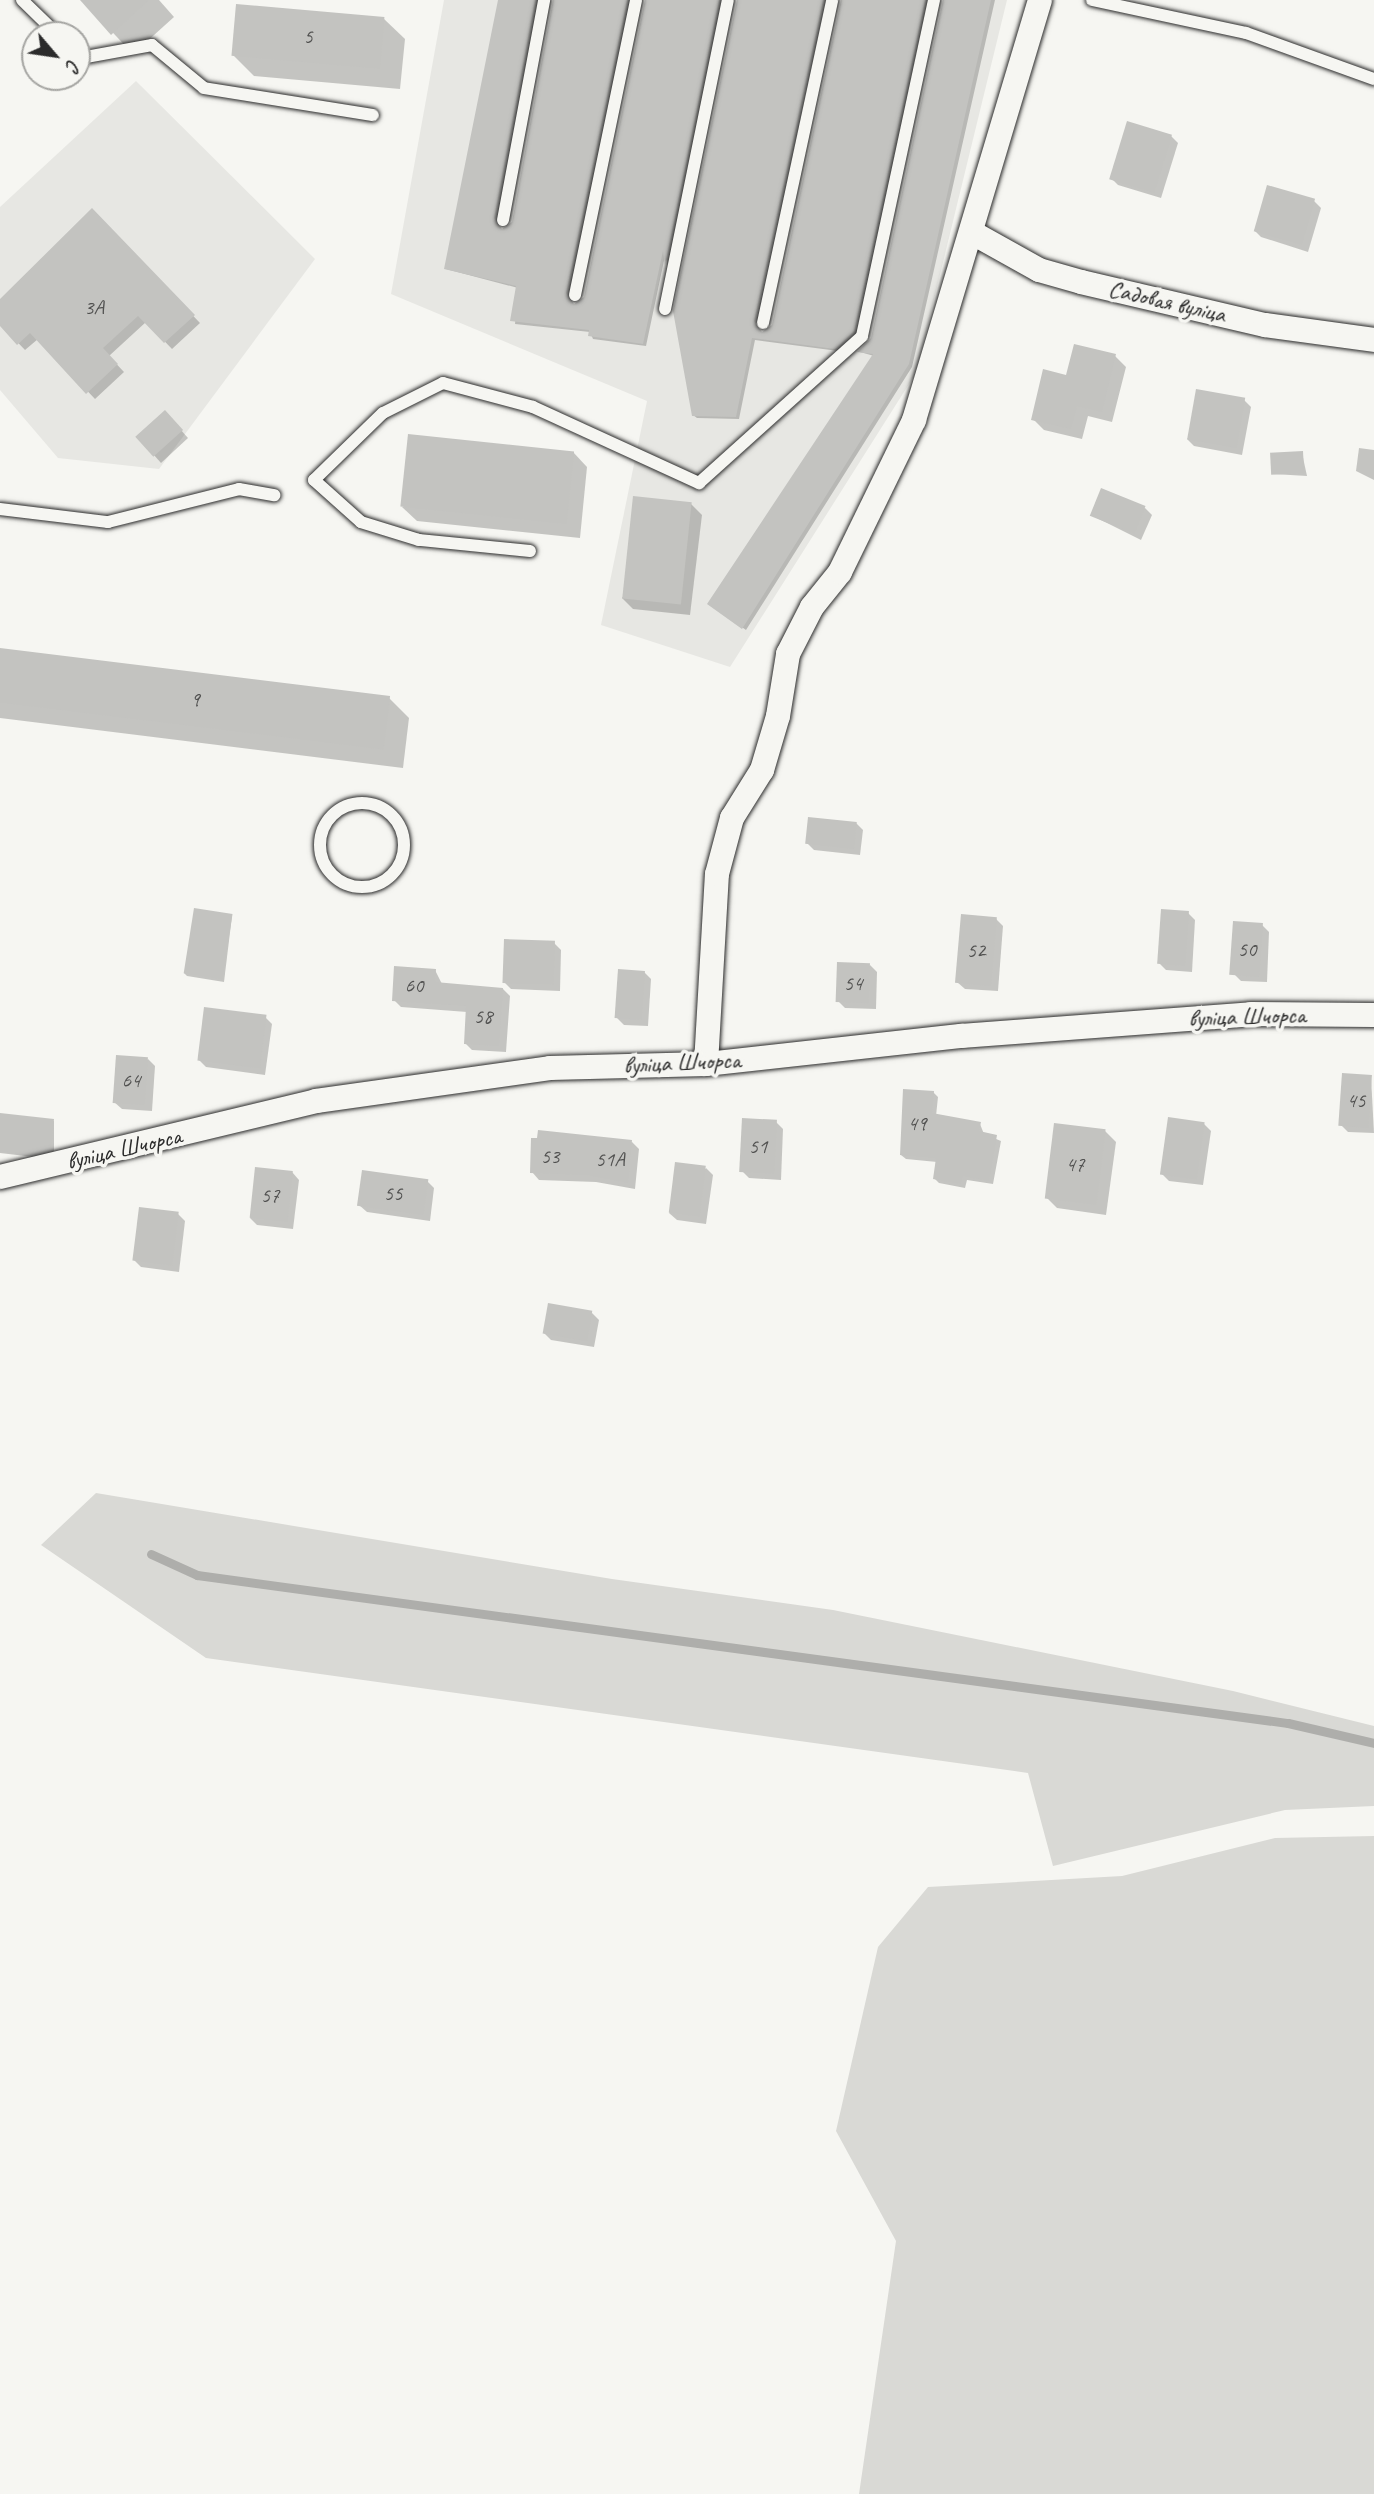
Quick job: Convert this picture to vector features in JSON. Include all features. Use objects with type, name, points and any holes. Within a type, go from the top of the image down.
[{"type":"street","points":[[706,1064],[717,874],[732,818],[762,770],[778,716],[788,654],[812,607],[840,572],[914,421],[1040,0]]},
{"type":"street","name":"Садовая вуліца","points":[[971,232],[1039,270],[1081,282],[1265,325],[1374,340]]},
{"type":"street","name":"вуліца Шчорса","points":[[0,1177],[316,1101],[550,1068],[706,1064],[961,1035],[1251,1014],[1374,1015]]},
{"type":"lane","points":[[22,0],[44,21]]},
{"type":"lane","points":[[503,220],[544,0]]},
{"type":"lane","points":[[575,295],[636,0]]},
{"type":"lane","points":[[665,309],[728,0]]},
{"type":"lane","points":[[763,323],[832,0]]},
{"type":"lane","points":[[530,551],[419,540],[361,522],[314,480],[383,413],[443,383],[533,407],[699,483],[862,336],[934,0]]},
{"type":"lane","points":[[1092,0],[1246,33],[1374,79]]},
{"type":"lane","points":[[91,56],[152,45],[204,88],[373,115]]},
{"type":"lane","points":[[0,509],[108,523],[240,489],[274,495]]},
{"type":"lane","points":[[379,806],[391,813],[403,831],[401,862],[393,875],[372,886],[340,881],[323,861],[323,829],[344,807],[379,806]]},
{"type":"shaded area","points":[[444,0],[1007,0],[916,373],[730,667],[601,625],[647,401],[391,294]]},
{"type":"shaded area","points":[[136,81],[315,259],[159,469],[58,458],[0,390],[0,207]]},
{"type":"shaded area","points":[[96,1493],[612,1579],[833,1610],[1233,1691],[1374,1726],[1374,1806],[1285,1810],[1053,1866],[1028,1773],[206,1658],[41,1545]]},
{"type":"shaded area","points":[[1374,1836],[1374,2494],[859,2494],[896,2241],[836,2131],[878,1947],[928,1887],[1122,1876],[1275,1838]]},
{"type":"building","points":[[80,0],[149,0],[111,35]]},
{"type":"building","points":[[498,0],[535,0],[494,218],[502,229],[512,222],[553,0],[627,0],[566,293],[574,304],[584,297],[645,0],[719,0],[665,265],[663,251],[643,344],[588,336],[589,330],[510,321],[516,286],[444,269]]},
{"type":"building","points":[[737,0],[823,0],[754,321],[762,332],[772,325],[841,0],[925,0],[854,331],[835,349],[752,338],[736,417],[692,416],[673,311]]},
{"type":"building","points":[[943,0],[991,0],[909,364],[742,629],[707,604],[873,354],[857,352],[871,338]]},
{"type":"building","points":[[236,4],[384,17],[380,69],[231,56]]},
{"type":"building","points":[[1127,121],[1172,135],[1154,193],[1109,179]]},
{"type":"building","points":[[1267,185],[1315,199],[1302,245],[1254,231]]},
{"type":"building","points":[[92,208],[195,315],[164,343],[138,316],[103,348],[118,364],[86,394],[30,333],[17,345],[0,326],[0,299]]},
{"type":"building","points":[[1074,344],[1116,354],[1102,412],[1077,406],[1071,429],[1031,420],[1043,369],[1066,375]]},
{"type":"building","points":[[1196,389],[1245,398],[1236,448],[1187,439]]},
{"type":"building","points":[[165,410],[183,430],[153,457],[135,437]]},
{"type":"building","points":[[408,434],[574,451],[566,524],[400,507]]},
{"type":"building","points":[[1303,451],[1304,473],[1271,475],[1270,453]]},
{"type":"building","points":[[1101,488],[1146,506],[1134,534],[1090,516]]},
{"type":"building","points":[[633,496],[692,502],[681,605],[622,598]]},
{"type":"building","points":[[0,648],[390,696],[383,749],[0,702]]},
{"type":"building","points":[[808,817],[857,822],[854,849],[805,844]]},
{"type":"building","points":[[194,908],[233,914],[222,979],[184,973]]},
{"type":"building","points":[[1161,909],[1189,911],[1185,966],[1157,964]]},
{"type":"building","points":[[961,914],[997,917],[991,986],[955,983]]},
{"type":"building","points":[[1233,921],[1263,923],[1259,977],[1229,975]]},
{"type":"building","points":[[504,939],[555,941],[553,985],[502,983]]},
{"type":"building","points":[[837,962],[870,963],[869,1003],[836,1002]]},
{"type":"building","points":[[394,966],[436,969],[435,982],[503,988],[499,1046],[464,1044],[466,1006],[392,1001]]},
{"type":"building","points":[[618,969],[645,971],[642,1020],[615,1018]]},
{"type":"building","points":[[204,1007],[267,1015],[260,1068],[197,1061]]},
{"type":"building","points":[[116,1055],[148,1057],[145,1105],[113,1103]]},
{"type":"building","points":[[1342,1073],[1372,1075],[1368,1128],[1338,1126]]},
{"type":"building","points":[[903,1089],[934,1091],[932,1113],[981,1122],[979,1131],[997,1135],[989,1181],[963,1176],[961,1184],[933,1179],[936,1158],[900,1155]]},
{"type":"building","points":[[0,1113],[54,1119],[51,1149],[30,1155],[0,1151]]},
{"type":"building","points":[[1168,1117],[1205,1122],[1197,1180],[1160,1174]]},
{"type":"building","points":[[742,1118],[777,1120],[774,1174],[739,1172]]},
{"type":"building","points":[[1054,1123],[1106,1129],[1096,1205],[1045,1198]]},
{"type":"building","points":[[538,1130],[632,1140],[628,1183],[587,1175],[530,1173],[531,1138],[537,1138]]},
{"type":"building","points":[[675,1162],[706,1166],[700,1216],[669,1213]]},
{"type":"building","points":[[255,1167],[293,1171],[287,1222],[250,1218]]},
{"type":"building","points":[[362,1170],[428,1179],[423,1215],[357,1206]]},
{"type":"building","points":[[139,1207],[179,1212],[172,1265],[132,1261]]},
{"type":"building","points":[[548,1303],[592,1311],[587,1341],[543,1334]]},
{"type":"waterway","points":[[151,1554],[197,1575],[1288,1723],[1374,1743]]}]
